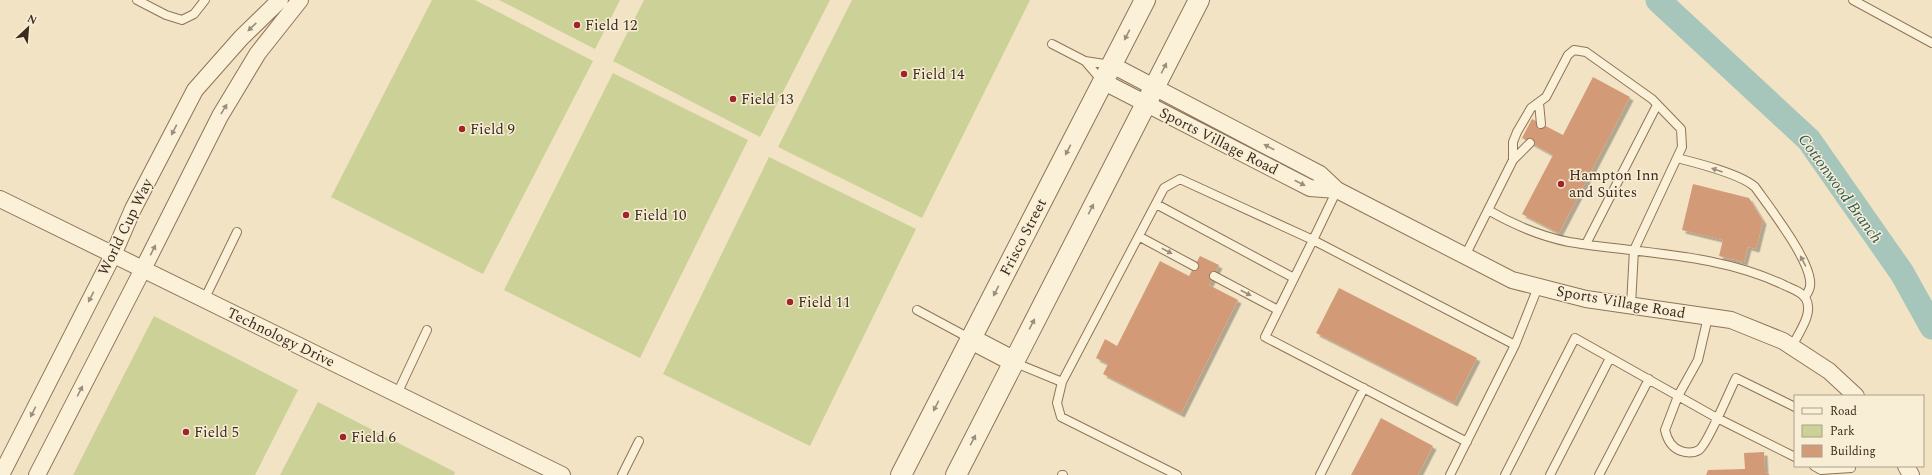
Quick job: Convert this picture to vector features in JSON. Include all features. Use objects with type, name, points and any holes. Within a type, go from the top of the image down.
[{"type":"street","name":"World Cup Way","points":[[1,475],[113,255],[133,209],[195,90],[241,38],[280,0]]},
{"type":"street","points":[[36,475],[143,269],[220,116],[258,53],[300,0]]},
{"type":"street","name":"Frisco Street","points":[[901,475],[1145,0]]},
{"type":"street","points":[[956,475],[1199,0]]},
{"type":"street","name":"Sports Village Road","points":[[1108,74],[1150,95],[1310,188],[1337,190],[1512,280],[1586,299],[1731,320],[1783,341],[1829,371],[1855,395]]},
{"type":"street","name":"Technology Drive","points":[[0,199],[562,475]]},
{"type":"street","points":[[970,339],[1013,361]]},
{"type":"lane","points":[[137,0],[166,15],[182,20],[194,14],[205,0]]},
{"type":"lane","points":[[1853,0],[1932,42]]},
{"type":"lane","points":[[1052,44],[1108,74]]},
{"type":"lane","points":[[1514,160],[1513,142],[1517,132],[1531,108],[1546,97],[1568,55],[1574,50],[1586,52],[1657,105],[1681,129],[1682,147],[1634,250],[1631,305]]},
{"type":"lane","points":[[1085,61],[1108,74]]},
{"type":"lane","points":[[1539,103],[1541,124]]},
{"type":"lane","points":[[1586,244],[1657,105]]},
{"type":"lane","points":[[1465,256],[1514,160],[1530,143]]},
{"type":"lane","points":[[1677,158],[1694,162],[1738,177],[1751,183],[1755,187],[1785,229],[1804,263],[1808,273],[1810,285],[1810,289],[1805,297]]},
{"type":"lane","points":[[1177,475],[1061,417],[1057,403],[1062,382],[1140,237],[1164,188],[1180,179],[1312,240],[1515,345]]},
{"type":"lane","points":[[1337,190],[1265,337],[1467,442]]},
{"type":"lane","points":[[1156,204],[1294,278]]},
{"type":"lane","points":[[1488,210],[1517,226],[1532,232],[1569,242],[1634,250],[1734,266],[1763,276],[1800,293],[1805,297],[1808,308],[1807,317],[1792,347]]},
{"type":"lane","points":[[204,300],[237,232]]},
{"type":"lane","points":[[1140,237],[1194,266]]},
{"type":"lane","points":[[1214,276],[1278,310]]},
{"type":"lane","points":[[1450,475],[1515,345],[1538,287]]},
{"type":"lane","points":[[917,310],[970,339]]},
{"type":"lane","points":[[1708,317],[1698,360],[1678,396],[1665,430],[1670,443],[1676,449],[1691,453],[1699,450],[1703,446],[1736,378],[1794,407]]},
{"type":"lane","points":[[397,394],[427,330]]},
{"type":"lane","points":[[1505,475],[1575,338],[1717,418],[1794,456]]},
{"type":"lane","points":[[1550,475],[1610,358]]},
{"type":"lane","points":[[1013,361],[1062,382]]},
{"type":"lane","points":[[1599,475],[1649,379]]},
{"type":"lane","points":[[1320,475],[1364,388]]},
{"type":"lane","points":[[622,475],[639,441]]},
{"type":"lane","points":[[1816,467],[1821,470],[1852,470]]},
{"type":"green space","name":"Field 9","points":[[432,0],[475,0],[593,61],[483,274],[331,197]]},
{"type":"green space","name":"Field 12","points":[[499,0],[620,0],[595,49]]},
{"type":"green space","name":"Field 13","points":[[644,0],[830,0],[760,137],[613,61]]},
{"type":"green space","name":"Field 14","points":[[852,0],[1030,0],[922,218],[778,147]]},
{"type":"green space","name":"Field 10","points":[[613,73],[748,140],[640,358],[504,290]]},
{"type":"green space","name":"Field 11","points":[[769,157],[916,229],[810,446],[663,374]]},
{"type":"green space","name":"Field 5","points":[[154,316],[298,390],[255,475],[73,475]]},
{"type":"green space","name":"Field 6","points":[[318,402],[455,472],[454,475],[280,475]]},
{"type":"building","name":"Hampton Inn and Suites","points":[[1593,77],[1630,97],[1559,233],[1522,214],[1553,155],[1522,138],[1532,119],[1563,135]]},
{"type":"building","points":[[1693,184],[1749,198],[1763,221],[1756,249],[1748,247],[1744,262],[1719,256],[1723,240],[1682,230]]},
{"type":"building","points":[[1200,256],[1219,265],[1209,285],[1238,300],[1181,414],[1103,374],[1108,364],[1096,358],[1105,339],[1117,346],[1160,261],[1189,276]]},
{"type":"building","points":[[1339,288],[1477,358],[1454,403],[1316,333]]},
{"type":"building","points":[[1381,418],[1433,446],[1418,475],[1351,475]]},
{"type":"building","points":[[1764,452],[1765,472],[1770,475],[1706,475],[1708,470],[1745,469],[1744,453]]},
{"type":"waterway","name":"Cottonwood Branch","points":[[1658,0],[1809,140],[1902,273],[1932,327]]},
{"type":"place","name":"Field 12","points":[[577,25]]},
{"type":"place","name":"Field 14","points":[[904,74]]},
{"type":"place","name":"Field 13","points":[[733,99]]},
{"type":"place","name":"Field 9","points":[[462,129]]},
{"type":"place","name":"Hampton Inn and Suites","points":[[1561,184]]},
{"type":"place","name":"Field 10","points":[[626,215]]},
{"type":"place","name":"Field 11","points":[[790,302]]},
{"type":"place","name":"Field 5","points":[[186,432]]},
{"type":"place","name":"Field 6","points":[[343,437]]}]
